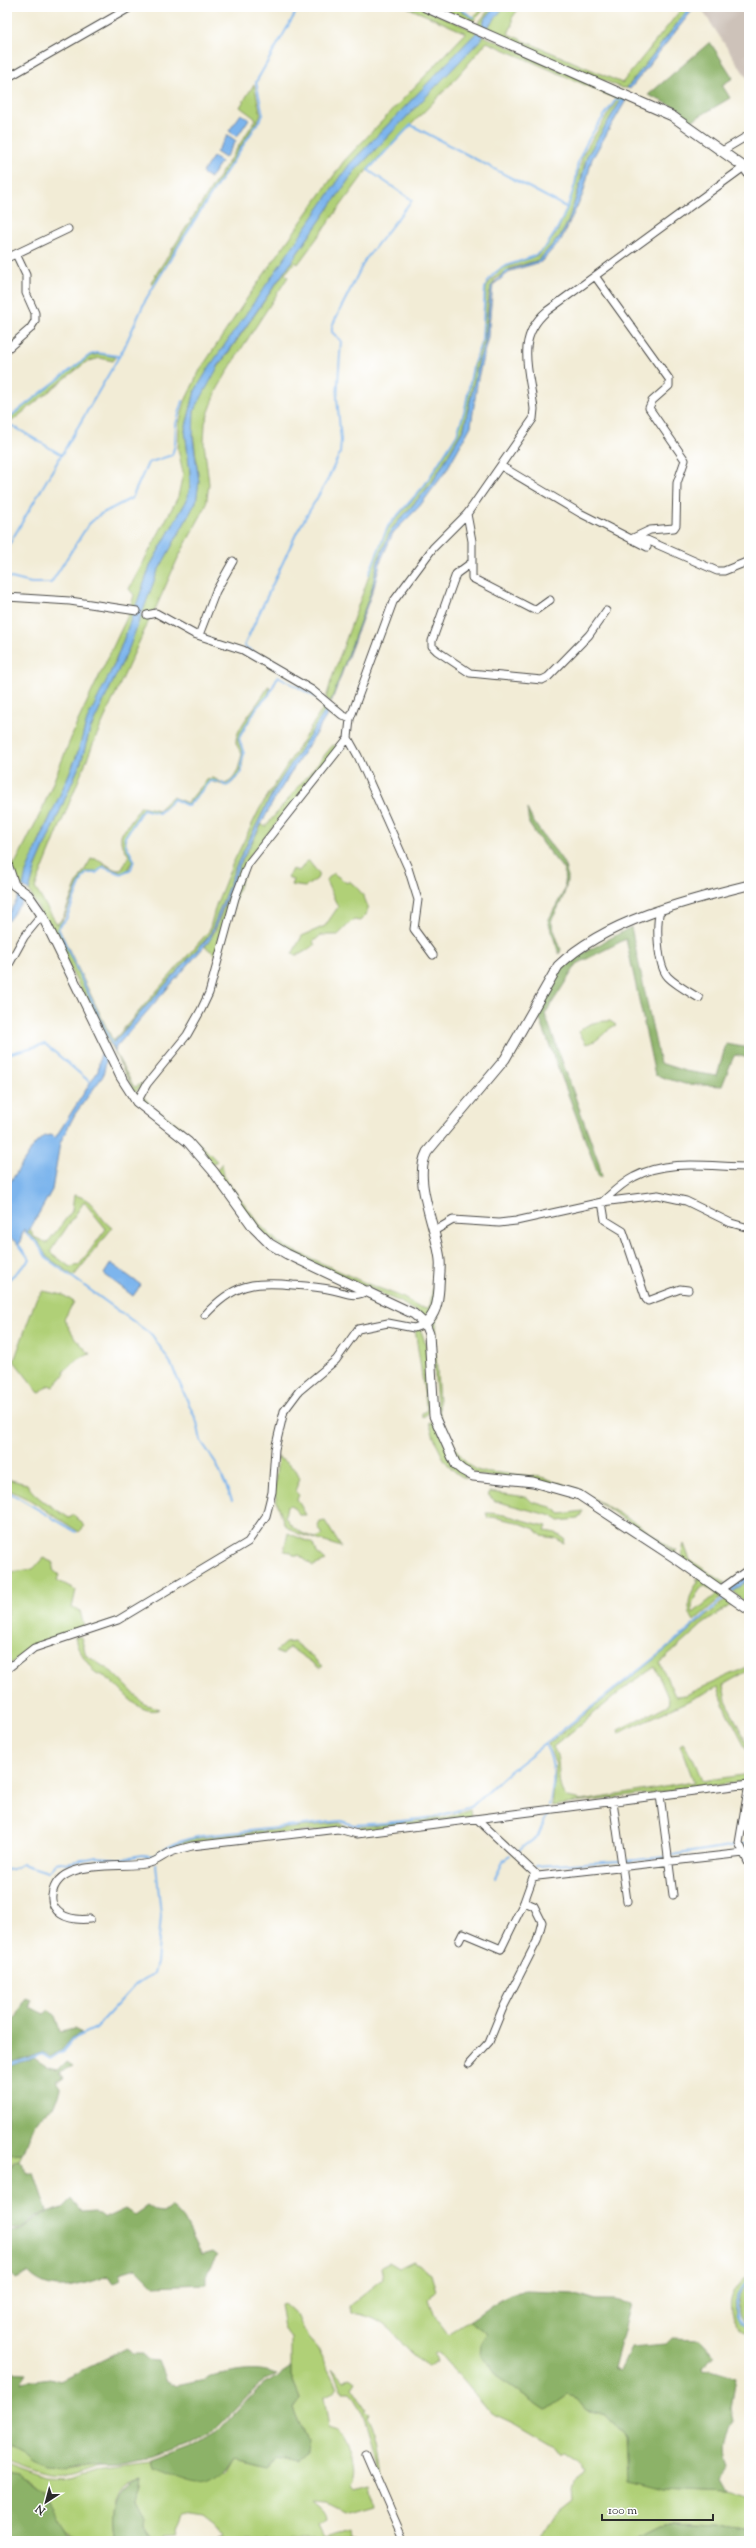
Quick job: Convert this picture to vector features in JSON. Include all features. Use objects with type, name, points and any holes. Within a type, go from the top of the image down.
[{"type":"street","points":[[7,78],[131,7]]},
{"type":"street","points":[[137,1102],[147,1084],[187,1034],[202,1010],[211,987],[235,898],[248,864],[348,738],[350,719],[393,602],[433,548],[467,514],[475,500],[501,466],[533,418],[534,409],[526,355],[526,342],[529,331],[540,317],[595,276],[747,171],[722,151],[672,116],[425,7]]},
{"type":"street","points":[[722,151],[749,135]]},
{"type":"street","points":[[7,258],[68,229]]},
{"type":"street","points":[[7,349],[30,329],[35,321],[35,313],[26,293],[26,275],[16,254]]},
{"type":"street","points":[[595,276],[669,379],[669,386],[652,401],[649,408],[685,460],[677,483],[676,525],[674,528],[650,530],[631,539]]},
{"type":"street","points":[[501,466],[580,513],[647,547]]},
{"type":"street","points":[[467,514],[472,541],[472,578],[532,609],[536,610],[550,600]]},
{"type":"street","points":[[631,539],[648,540],[717,571],[724,571],[749,561]]},
{"type":"street","points":[[198,635],[216,591],[233,561]]},
{"type":"street","points":[[471,563],[456,574],[432,641],[432,646],[436,651],[470,673],[534,680],[548,678],[589,635],[606,611]]},
{"type":"street","points":[[7,597],[70,601],[137,611]]},
{"type":"street","points":[[147,615],[156,613],[198,635],[243,650],[312,690],[342,715],[350,719]]},
{"type":"street","points":[[348,738],[358,756],[408,868],[418,900],[414,929],[433,955]]},
{"type":"street","points":[[7,864],[14,885],[28,895],[42,915],[121,1077],[137,1102],[188,1142],[213,1171],[254,1228],[270,1244],[287,1254],[368,1290],[414,1314],[425,1324],[430,1353],[434,1416],[456,1464],[473,1476],[533,1482],[579,1495],[602,1508],[721,1589],[749,1610]]},
{"type":"street","points":[[7,1669],[34,1648],[118,1620],[248,1542],[266,1516],[272,1492],[279,1427],[290,1400],[336,1360],[358,1329],[388,1323],[414,1328],[425,1324],[432,1318],[438,1297],[440,1260],[423,1181],[422,1161],[514,1046],[550,976],[568,956],[595,939],[660,910],[694,899],[749,885]]},
{"type":"street","points":[[660,910],[657,922],[660,958],[667,976],[699,998]]},
{"type":"street","points":[[7,968],[28,930],[42,915]]},
{"type":"street","points":[[602,1202],[634,1177],[655,1168],[679,1165],[749,1167]]},
{"type":"street","points":[[434,1231],[453,1220],[499,1223],[516,1221],[602,1202],[658,1195],[686,1201],[731,1223],[749,1228]]},
{"type":"street","points":[[602,1202],[605,1220],[623,1230],[646,1299],[648,1301],[680,1289],[688,1290]]},
{"type":"street","points":[[206,1315],[223,1297],[251,1284],[320,1287],[356,1296],[368,1290]]},
{"type":"street","points":[[721,1589],[749,1569]]},
{"type":"street","points":[[90,1919],[74,1920],[65,1917],[57,1912],[53,1905],[52,1899],[55,1884],[66,1874],[99,1867],[142,1865],[181,1849],[206,1844],[338,1829],[357,1834],[749,1784],[739,1843],[749,1864]]},
{"type":"street","points":[[660,1795],[673,1895]]},
{"type":"street","points":[[613,1801],[627,1901]]},
{"type":"street","points":[[477,1819],[538,1876]]},
{"type":"street","points":[[459,1941],[463,1933],[501,1949],[524,1902],[533,1877],[623,1868],[744,1853]]},
{"type":"street","points":[[469,2064],[489,2042],[502,2010],[537,1941],[542,1922],[534,1906],[524,1902]]},
{"type":"street","points":[[366,2454],[404,2541]]},
{"type":"shaded area","points":[[700,7],[749,7],[749,81]]},
{"type":"green space","points":[[407,7],[420,7],[477,32],[349,165],[195,391],[185,430],[190,472],[190,487],[187,500],[151,564],[132,620],[58,801],[42,833],[23,887],[19,883],[11,868],[7,845],[14,866],[41,812],[78,721],[129,613],[134,595],[129,589],[178,497],[183,473],[178,449],[179,424],[185,401],[200,370],[248,297],[344,161],[466,33]]},
{"type":"green space","points":[[435,7],[455,7],[473,18],[483,7],[487,7],[471,23]]},
{"type":"green space","points":[[491,7],[495,7],[484,20],[488,27],[504,7],[520,7],[512,18],[512,25],[508,34],[622,83],[683,7],[690,7],[627,88],[622,88],[476,26]]},
{"type":"green space","points":[[484,36],[623,97],[622,100],[487,42],[450,85],[367,170],[298,264],[295,262],[285,274],[288,277],[236,357],[217,390],[205,423],[204,443],[209,484],[206,506],[178,558],[154,612],[147,614],[142,612],[157,573],[196,502],[199,482],[192,425],[194,411],[208,382],[354,172]]},
{"type":"green space","points":[[710,42],[733,78],[722,85],[730,98],[688,123],[680,109],[648,95]]},
{"type":"green space","points":[[254,84],[261,115],[152,285],[151,282],[256,119],[240,107]]},
{"type":"green space","points":[[617,100],[621,101],[585,162],[580,185],[568,222],[561,235],[539,260],[511,268],[495,279],[489,294],[485,342],[479,360],[464,428],[432,483],[391,530],[378,561],[372,589],[331,702],[326,698],[332,678],[383,537],[389,527],[425,486],[457,435],[465,409],[474,366],[483,340],[486,288],[501,269],[538,255],[557,233],[574,189],[583,154]]},
{"type":"green space","points":[[100,354],[116,357],[113,361],[100,358],[86,362],[7,425],[7,420],[78,364],[90,356]]},
{"type":"green space","points":[[140,616],[151,616],[96,737],[35,888],[57,924],[62,919],[57,928],[113,1049],[133,1085],[135,1087],[147,1081],[135,1092],[29,891],[36,866],[81,762],[90,730],[129,648]]},
{"type":"green space","points":[[268,686],[270,687],[268,695],[256,707],[238,738],[243,753],[243,758],[242,768],[235,781],[227,786],[210,781],[187,805],[174,799],[157,812],[142,809],[124,839],[133,860],[128,870],[122,873],[104,865],[97,872],[86,872],[64,916],[77,883],[91,859],[99,860],[114,869],[122,869],[129,856],[121,842],[121,835],[141,806],[158,810],[172,797],[187,803],[208,779],[213,778],[225,784],[233,779],[239,767],[242,754],[236,743],[239,730]]},
{"type":"green space","points":[[325,705],[328,707],[325,713],[273,792],[236,866],[210,935],[112,1044],[59,929],[113,1041],[209,931],[216,905],[232,865],[260,808]]},
{"type":"green space","points":[[333,745],[338,747],[249,857],[217,955],[205,947],[215,931],[239,866],[262,824],[265,827]]},
{"type":"green space","points":[[527,809],[537,827],[563,861],[567,872],[567,884],[562,900],[551,921],[561,950],[559,954],[548,921],[565,889],[564,870],[544,846],[529,824]]},
{"type":"green space","points":[[308,860],[319,874],[317,879],[305,887],[291,885],[293,880],[288,877],[292,869],[299,871]]},
{"type":"green space","points":[[333,873],[347,883],[349,881],[357,887],[367,905],[366,915],[360,921],[353,920],[338,935],[321,935],[313,942],[315,945],[301,954],[292,954],[302,936],[325,926],[338,907],[326,881]]},
{"type":"green space","points":[[631,927],[660,1063],[685,1071],[717,1076],[726,1044],[749,1048],[749,1058],[735,1055],[722,1086],[685,1084],[655,1075],[626,939],[577,964],[545,1014],[599,1163],[602,1177],[599,1177],[539,1017],[536,1015],[556,975],[569,961]]},
{"type":"green space","points":[[602,1021],[610,1021],[616,1025],[595,1041],[586,1044],[579,1032],[585,1026]]},
{"type":"green space","points":[[143,1096],[153,1107],[187,1131],[217,1161],[212,1166],[189,1138],[152,1112],[140,1099]]},
{"type":"green space","points":[[222,1163],[224,1177],[261,1226],[280,1244],[363,1282],[402,1297],[418,1307],[428,1308],[430,1305],[435,1272],[438,1277],[433,1310],[426,1317],[400,1302],[286,1251],[263,1234],[216,1171]]},
{"type":"green space","points":[[74,1195],[81,1197],[91,1204],[106,1223],[112,1228],[74,1276],[47,1257],[39,1243],[27,1232],[30,1229],[34,1237],[47,1243],[72,1211]],"holes":[[[84,1202],[106,1229],[79,1265],[70,1267],[50,1252]]]},
{"type":"green space","points":[[43,1291],[63,1295],[74,1302],[64,1319],[75,1338],[90,1354],[78,1359],[64,1371],[65,1374],[53,1387],[49,1385],[39,1393],[14,1361],[36,1299]]},
{"type":"green space","points":[[435,1315],[438,1315],[435,1339],[440,1418],[446,1435],[467,1464],[479,1471],[542,1477],[577,1489],[639,1525],[673,1550],[677,1550],[675,1553],[592,1498],[577,1491],[479,1475],[459,1464],[438,1421],[432,1339]]},
{"type":"green space","points":[[420,1328],[426,1345],[430,1412],[422,1418],[422,1413],[427,1410],[415,1329]]},
{"type":"green space","points":[[429,1422],[433,1422],[467,1479],[459,1475],[447,1463],[438,1447]]},
{"type":"green space","points":[[278,1457],[296,1470],[300,1478],[295,1491],[299,1495],[297,1499],[306,1515],[300,1515],[291,1505],[287,1506],[285,1516],[298,1530],[316,1538],[323,1535],[318,1526],[320,1522],[325,1521],[341,1547],[296,1533],[284,1524],[274,1492]]},
{"type":"green space","points":[[7,1479],[27,1484],[35,1494],[46,1503],[69,1518],[74,1515],[85,1526],[79,1532],[30,1500],[7,1489]]},
{"type":"green space","points":[[490,1492],[527,1497],[532,1502],[551,1507],[561,1514],[583,1511],[578,1519],[559,1521],[552,1516],[495,1501],[487,1494]]},
{"type":"green space","points":[[486,1513],[510,1516],[547,1526],[545,1531],[556,1533],[565,1539],[564,1543],[555,1538],[542,1536],[535,1529],[517,1522],[492,1517],[488,1518]]},
{"type":"green space","points":[[288,1533],[314,1544],[317,1553],[326,1561],[313,1566],[299,1555],[294,1555],[291,1552],[284,1551]]},
{"type":"green space","points":[[684,1544],[690,1560],[725,1583],[722,1585],[681,1557]]},
{"type":"green space","points":[[43,1558],[54,1563],[53,1570],[59,1575],[57,1580],[76,1590],[72,1608],[80,1611],[85,1630],[43,1641],[7,1666],[7,1580],[12,1578],[11,1572],[33,1569]]},
{"type":"green space","points":[[701,1578],[725,1594],[694,1621],[691,1616],[689,1601],[693,1590],[699,1581],[696,1579]],"holes":[[[704,1585],[717,1594],[693,1613],[693,1602]]]},
{"type":"green space","points":[[749,1579],[749,1605],[733,1592]]},
{"type":"green space","points":[[729,1597],[735,1602],[702,1625],[660,1663],[675,1696],[686,1695],[749,1666],[749,1670],[723,1685],[726,1701],[749,1748],[749,1754],[724,1705],[718,1687],[619,1733],[618,1730],[668,1705],[669,1700],[655,1667],[631,1683],[553,1747],[558,1760],[559,1780],[563,1792],[567,1798],[582,1801],[694,1782],[680,1745],[683,1743],[694,1760],[702,1781],[749,1774],[749,1781],[552,1806],[556,1765],[548,1744],[672,1645]]},
{"type":"green space","points":[[75,1637],[81,1637],[86,1655],[115,1674],[144,1704],[160,1709],[152,1711],[138,1706],[107,1678],[94,1671],[79,1650]]},
{"type":"green space","points":[[294,1642],[323,1666],[320,1668],[289,1647],[283,1655],[275,1652],[285,1643]]},
{"type":"green space","points":[[470,1810],[471,1817],[358,1832],[351,1830],[360,1827],[445,1818]]},
{"type":"green space","points":[[339,1823],[348,1827],[188,1843],[171,1848],[157,1856],[164,1850],[192,1839]]},
{"type":"green space","points":[[26,1998],[31,2000],[30,2007],[44,2014],[49,2010],[55,2016],[60,2032],[74,2029],[82,2033],[72,2038],[62,2050],[50,2057],[42,2053],[7,2064],[7,2025],[17,2016]]},
{"type":"green space","points":[[34,2058],[49,2068],[58,2070],[66,2062],[72,2066],[60,2072],[64,2078],[56,2081],[61,2089],[55,2106],[43,2114],[33,2127],[24,2151],[22,2153],[7,2154],[7,2067]]},
{"type":"green space","points":[[22,2153],[19,2160],[14,2161],[7,2172],[7,2154]]},
{"type":"green space","points":[[19,2160],[28,2173],[34,2173],[47,2212],[36,2215],[24,2228],[7,2228],[7,2179],[9,2170],[13,2164]]},
{"type":"green space","points":[[72,2199],[82,2212],[96,2211],[105,2218],[125,2209],[134,2215],[147,2206],[156,2212],[163,2213],[172,2206],[184,2220],[202,2255],[212,2252],[217,2256],[206,2275],[206,2284],[154,2286],[136,2268],[120,2273],[121,2279],[113,2283],[108,2276],[87,2283],[66,2287],[46,2285],[28,2273],[16,2279],[7,2270],[7,2231],[24,2229],[37,2216],[63,2208]]},
{"type":"green space","points":[[413,2261],[431,2273],[436,2291],[428,2299],[433,2314],[448,2334],[469,2321],[488,2334],[490,2365],[496,2376],[546,2410],[568,2395],[575,2397],[586,2410],[606,2415],[626,2439],[662,2490],[727,2493],[749,2499],[749,2530],[717,2525],[673,2523],[658,2526],[628,2541],[538,2541],[557,2512],[571,2501],[570,2489],[585,2471],[581,2462],[567,2453],[562,2456],[556,2448],[513,2423],[491,2413],[439,2352],[434,2354],[437,2361],[428,2366],[417,2359],[387,2327],[367,2316],[352,2313],[350,2305],[383,2278],[381,2266],[389,2262],[399,2268]]},
{"type":"green space","points":[[749,2274],[749,2280],[737,2298],[735,2312],[741,2324],[749,2329],[749,2334],[739,2328],[733,2317],[730,2305],[734,2291]]},
{"type":"green space","points":[[749,2283],[749,2295],[743,2306],[749,2317],[749,2326],[739,2317],[738,2305],[742,2293]]},
{"type":"green space","points":[[527,2291],[573,2293],[596,2300],[615,2300],[631,2304],[614,2368],[620,2371],[631,2348],[666,2345],[672,2339],[700,2340],[714,2355],[703,2368],[704,2372],[710,2370],[736,2378],[731,2408],[734,2421],[726,2439],[725,2449],[729,2468],[720,2480],[727,2493],[662,2490],[628,2481],[626,2439],[606,2415],[586,2410],[575,2397],[568,2395],[546,2410],[496,2376],[490,2365],[481,2357],[482,2343],[488,2334],[469,2321],[496,2302],[511,2294]]},
{"type":"green space","points":[[284,2303],[297,2315],[308,2338],[317,2348],[337,2387],[335,2391],[324,2397],[329,2427],[338,2430],[349,2450],[353,2469],[349,2484],[352,2488],[369,2484],[373,2505],[345,2513],[327,2504],[313,2503],[325,2514],[328,2520],[328,2523],[319,2528],[325,2540],[351,2533],[352,2540],[356,2541],[219,2541],[225,2538],[202,2520],[182,2517],[176,2532],[177,2537],[163,2538],[163,2541],[152,2541],[144,2528],[145,2515],[137,2500],[141,2476],[128,2480],[122,2485],[115,2499],[113,2508],[113,2525],[115,2541],[86,2541],[71,2534],[63,2526],[35,2486],[23,2478],[7,2473],[7,2464],[45,2478],[69,2479],[102,2468],[152,2462],[154,2469],[225,2472],[234,2456],[266,2464],[276,2455],[295,2460],[307,2442],[293,2408],[300,2398],[291,2376],[291,2338],[284,2328],[280,2304]]},
{"type":"green space","points":[[127,2348],[132,2354],[143,2354],[147,2360],[158,2361],[166,2381],[177,2386],[206,2380],[210,2376],[244,2370],[268,2371],[276,2374],[257,2387],[214,2431],[191,2444],[154,2458],[121,2464],[78,2465],[63,2468],[46,2467],[32,2461],[22,2452],[7,2444],[7,2372],[27,2373],[21,2382],[50,2378],[60,2381]]},
{"type":"green space","points":[[291,2367],[291,2376],[300,2398],[293,2408],[307,2442],[306,2454],[295,2460],[276,2455],[266,2464],[234,2456],[225,2469],[216,2478],[208,2483],[199,2484],[190,2483],[154,2469],[152,2462],[192,2447],[217,2432],[257,2390]]},
{"type":"green space","points":[[332,2368],[343,2381],[349,2377],[356,2381],[352,2387],[367,2409],[365,2411],[370,2414],[368,2418],[377,2440],[382,2481],[379,2474],[378,2461],[363,2413],[350,2392],[342,2392]]},
{"type":"green space","points":[[7,2444],[22,2452],[32,2461],[63,2468],[105,2463],[76,2473],[56,2476],[35,2471],[7,2461]]},
{"type":"green space","points":[[7,2473],[19,2475],[43,2493],[68,2534],[83,2541],[7,2541]]},
{"type":"green space","points":[[141,2476],[137,2500],[145,2515],[144,2528],[152,2541],[115,2541],[113,2531],[113,2511],[118,2493],[131,2480]]},
{"type":"green space","points":[[673,2523],[717,2525],[749,2530],[749,2541],[628,2541],[658,2526]]},
{"type":"water","points":[[495,7],[504,7],[488,27],[483,27],[484,20]]},
{"type":"water","points":[[690,7],[695,7],[630,89],[627,88]]},
{"type":"water","points":[[477,32],[484,36],[354,172],[219,365],[194,411],[193,438],[199,482],[196,502],[157,573],[129,648],[90,730],[81,762],[36,866],[29,891],[23,887],[26,872],[76,758],[87,720],[115,663],[151,564],[187,500],[190,487],[190,472],[185,430],[195,391],[210,366],[349,165]]},
{"type":"water","points":[[623,97],[626,98],[625,102],[592,159],[583,194],[561,240],[541,262],[511,271],[493,285],[488,337],[478,378],[471,426],[446,471],[419,507],[393,533],[381,560],[374,587],[331,702],[372,589],[378,561],[391,530],[432,483],[464,428],[479,360],[485,342],[491,286],[506,271],[539,260],[561,235],[568,222],[580,185],[587,156]]},
{"type":"water","points":[[241,114],[249,119],[237,137],[229,131]]},
{"type":"water","points":[[228,135],[236,141],[225,158],[216,152]]},
{"type":"water","points":[[213,157],[221,162],[210,178],[202,173]]},
{"type":"water","points":[[329,705],[326,717],[274,800],[239,866],[210,940],[116,1047],[115,1052],[112,1044],[210,935],[236,866],[273,792]]},
{"type":"water","points":[[20,892],[25,898],[7,922],[7,918]]},
{"type":"water","points":[[104,1049],[107,1057],[103,1076],[75,1114],[60,1143],[52,1190],[30,1229],[26,1233],[24,1229],[19,1245],[7,1235],[7,1187],[35,1144],[44,1136],[51,1135],[55,1138],[98,1071],[100,1056]]},
{"type":"water","points":[[111,1263],[141,1285],[133,1296],[104,1274]]},
{"type":"water","points":[[749,1573],[749,1579],[733,1592],[730,1590]]},
{"type":"waterway","points":[[7,548],[124,348],[146,299],[194,221],[263,115],[256,82],[299,7]]},
{"type":"waterway","points":[[457,7],[473,17]]},
{"type":"waterway","points":[[369,574],[388,526],[424,486],[457,434],[465,409],[473,366],[482,340],[485,288],[490,278],[505,266],[531,257],[540,252],[547,245],[560,224],[567,208],[575,184],[578,163],[585,146],[617,98],[621,101]]},
{"type":"waterway","points":[[258,655],[244,646],[297,532],[327,481],[340,453],[341,440],[337,398],[341,341],[332,332],[332,326],[365,260],[412,200],[368,170],[411,125],[566,207]]},
{"type":"waterway","points":[[7,419],[90,355],[97,353],[118,356]]},
{"type":"waterway","points":[[7,577],[31,583],[51,583],[88,525],[99,515],[132,498],[148,463],[172,455],[175,445],[176,424],[183,401]]},
{"type":"waterway","points":[[7,427],[13,426],[60,454]]},
{"type":"waterway","points":[[112,1044],[58,928],[66,919],[83,877],[87,873],[96,873],[103,867],[121,874],[131,869],[134,860],[126,845],[125,837],[143,809],[159,813],[174,799],[188,806],[210,781],[221,783],[226,786],[242,772],[241,765],[244,754],[239,738],[257,707],[269,695],[278,676],[317,698]]},
{"type":"waterway","points":[[7,1054],[45,1044],[90,1082]]},
{"type":"waterway","points":[[26,1233],[38,1244],[46,1258],[152,1335],[170,1362],[197,1422],[201,1441],[216,1463],[232,1500]]},
{"type":"waterway","points":[[7,1281],[30,1260],[19,1245]]},
{"type":"waterway","points":[[7,1491],[76,1532]]},
{"type":"waterway","points":[[7,1870],[13,1869],[22,1864],[48,1872],[56,1863],[61,1862],[67,1863],[97,1857],[119,1859],[142,1855],[155,1856],[177,1843],[201,1836],[341,1821],[354,1825],[385,1823],[434,1817],[471,1807],[504,1776],[672,1644],[725,1597]]},
{"type":"waterway","points":[[545,1744],[549,1751],[553,1766],[553,1781],[549,1805]]},
{"type":"waterway","points":[[517,1852],[538,1836],[548,1813]]},
{"type":"waterway","points":[[742,1844],[749,1844]]},
{"type":"waterway","points":[[672,1855],[737,1845]]},
{"type":"waterway","points":[[495,1878],[504,1860],[510,1856]]},
{"type":"waterway","points":[[625,1861],[665,1857]]},
{"type":"waterway","points":[[536,1866],[620,1861]]},
{"type":"waterway","points":[[7,2066],[42,2054],[50,2059],[63,2051],[73,2039],[96,2028],[135,1985],[154,1973],[157,1963],[161,1916],[156,1864]]},
{"type":"waterway","points":[[749,2281],[741,2292],[736,2306],[738,2318],[742,2324],[749,2328]]},
{"type":"waterway","points":[[745,2302],[749,2296]]}]
